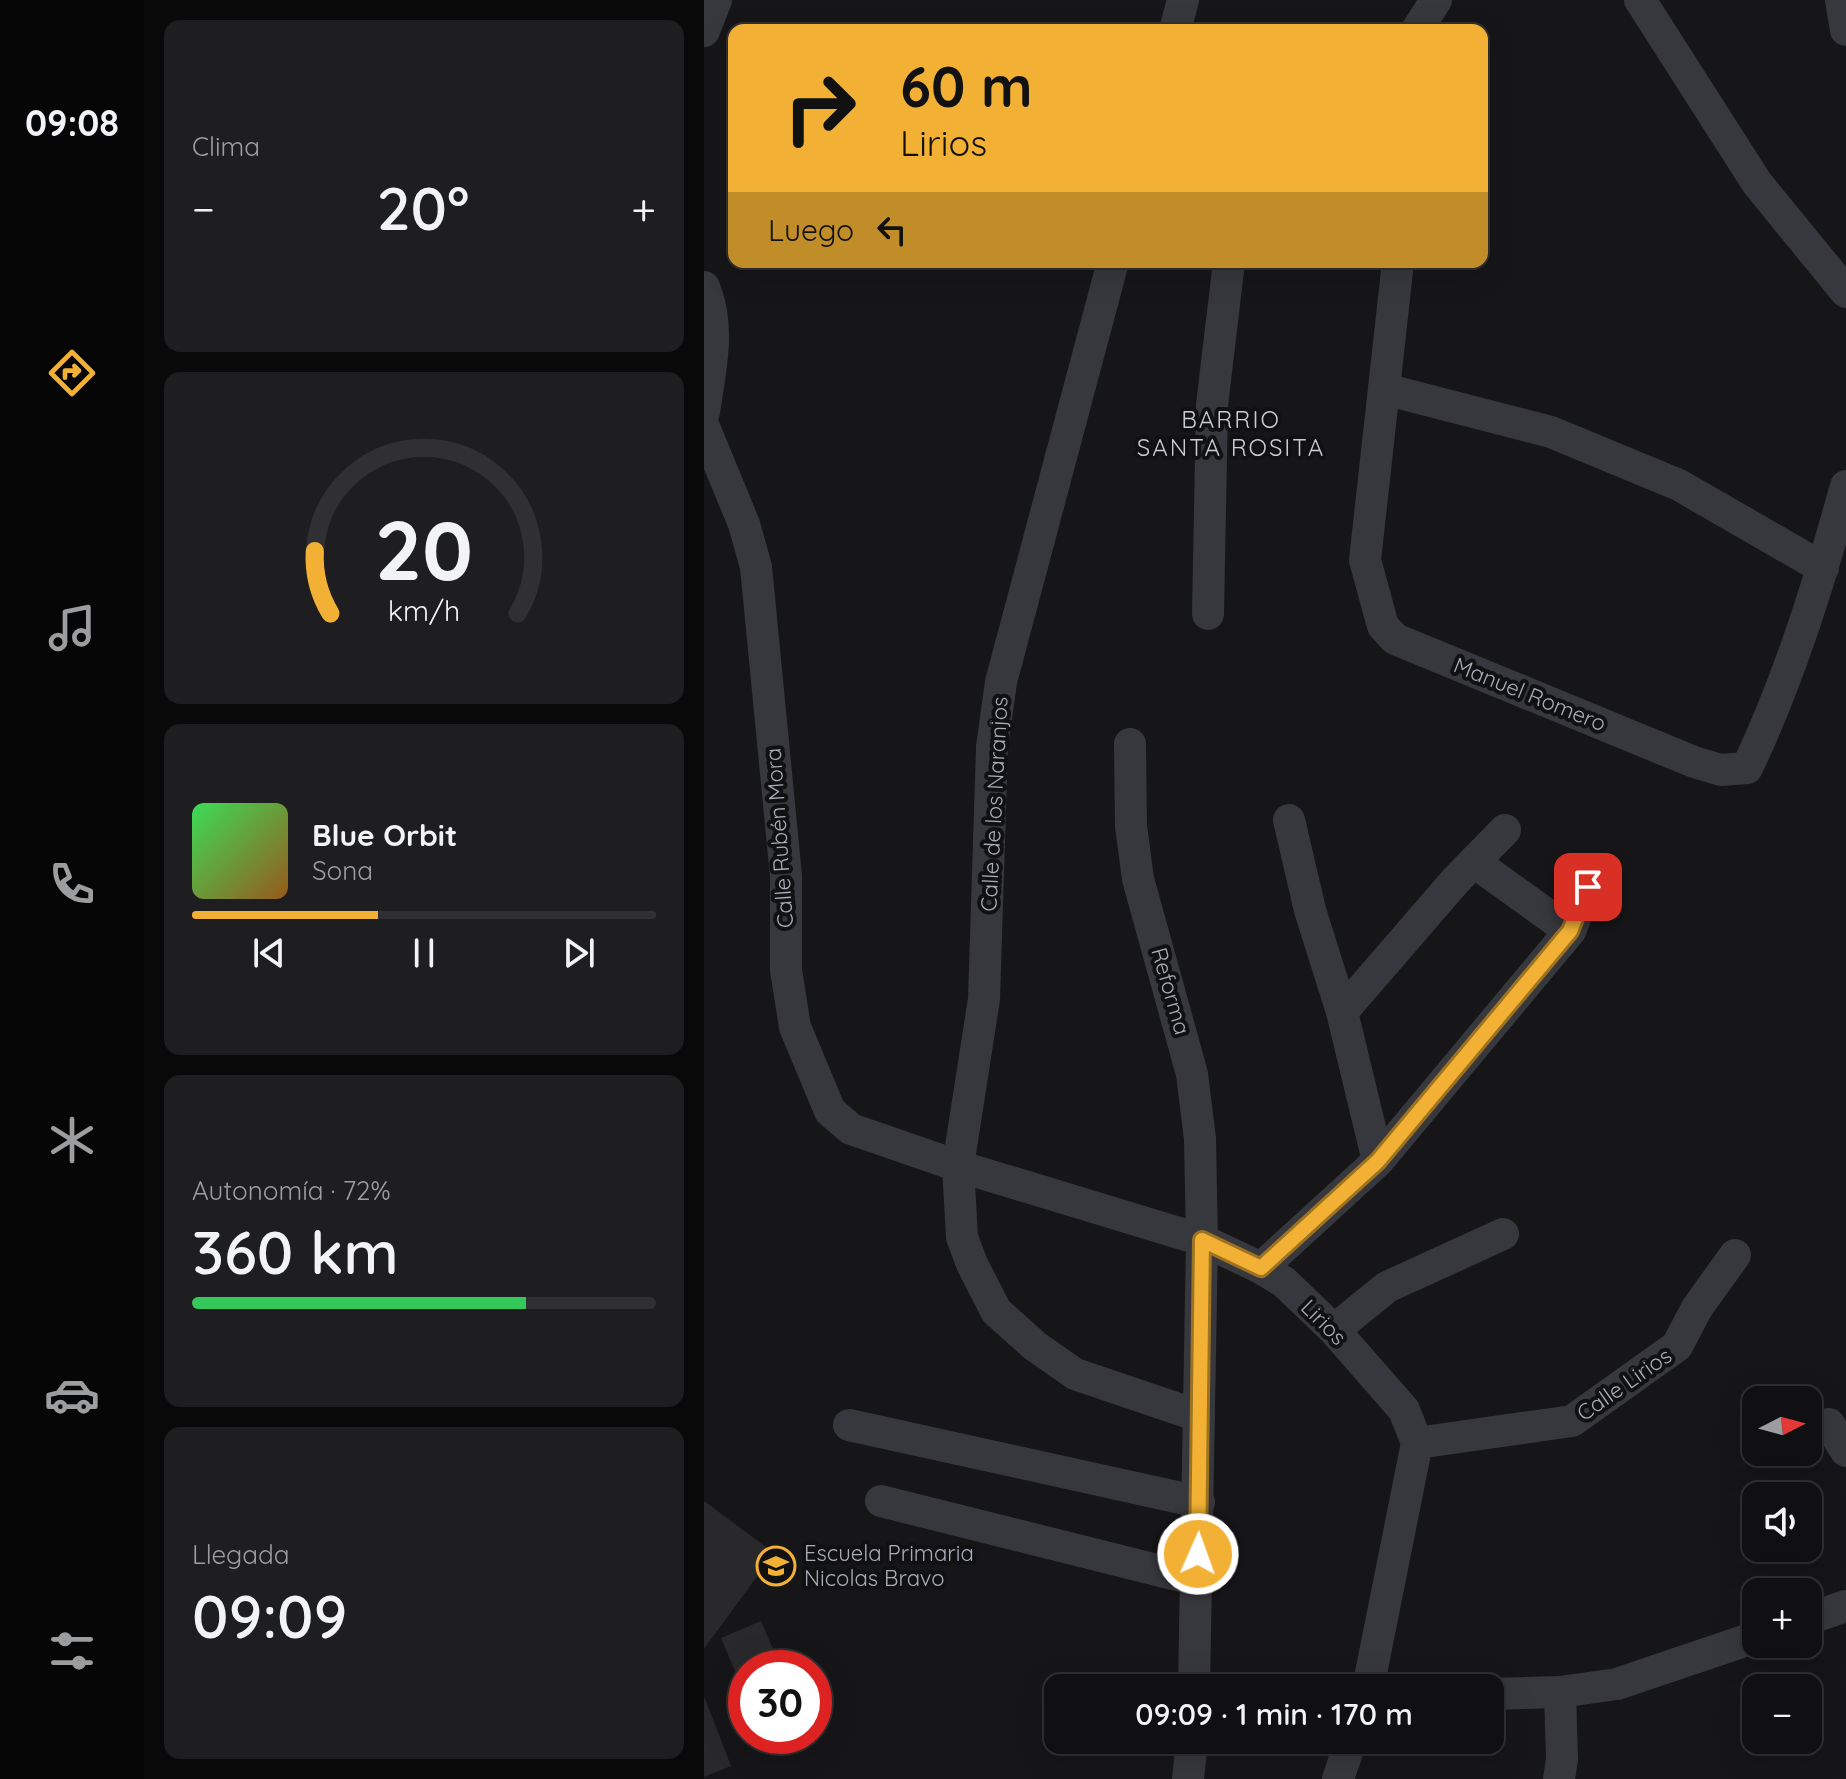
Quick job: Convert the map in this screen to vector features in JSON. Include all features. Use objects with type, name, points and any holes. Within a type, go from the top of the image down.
[{"type":"street","points":[[704,31],[716,0]]},
{"type":"street","points":[[1177,24],[1183,0]]},
{"type":"street","points":[[1421,24],[1436,0]]},
{"type":"street","points":[[1640,0],[1757,183],[1846,292]]},
{"type":"street","points":[[1841,0],[1846,30]]},
{"type":"street","name":"Calle de los Naranjos","points":[[1111,268],[1001,682],[992,747],[984,999],[958,1166],[962,1237],[996,1311],[1035,1346],[1075,1374],[1199,1416]]},
{"type":"street","points":[[1208,614],[1212,405],[1228,268]]},
{"type":"street","name":"Manuel Romero","points":[[1397,268],[1365,560],[1383,626],[1395,639],[1694,762],[1721,770],[1747,768],[1774,711],[1823,568],[1846,486]]},
{"type":"street","points":[[704,287],[710,301],[714,340],[704,412]]},
{"type":"street","points":[[1384,389],[1551,432],[1679,485],[1823,568]]},
{"type":"street","name":"Calle Rubén Mora","points":[[704,427],[744,524],[756,567],[786,876],[786,970],[795,1027],[830,1111],[851,1129],[958,1166]]},
{"type":"street","name":"Reforma","points":[[1130,744],[1131,826],[1138,879],[1192,1074],[1200,1139],[1202,1240],[1194,1674]]},
{"type":"street","points":[[1289,820],[1310,910],[1342,1012],[1378,1161]]},
{"type":"street","points":[[1342,1012],[1505,830]]},
{"type":"street","points":[[1474,862],[1570,931]]},
{"type":"street","points":[[1261,1268],[1378,1161],[1570,931],[1588,887]]},
{"type":"street","name":"Lirios","points":[[958,1166],[1202,1240],[1261,1268],[1284,1282],[1334,1330],[1404,1410],[1417,1443]]},
{"type":"street","points":[[1334,1330],[1387,1287],[1503,1234]]},
{"type":"street","name":"Calle Lirios","points":[[1417,1443],[1572,1421],[1677,1346],[1697,1308],[1735,1255]]},
{"type":"street","points":[[1829,1424],[1846,1451]]},
{"type":"street","points":[[849,1425],[1199,1502]]},
{"type":"street","points":[[1371,1674],[1417,1443]]},
{"type":"street","points":[[881,1501],[1197,1580]]},
{"type":"street","points":[[1822,1614],[1846,1606]]},
{"type":"street","points":[[1504,1694],[1560,1692],[1617,1684],[1742,1642]]},
{"type":"street","points":[[1559,1779],[1562,1759],[1560,1692]]},
{"type":"street","points":[[1188,1779],[1191,1754]]},
{"type":"street","points":[[1338,1779],[1346,1754]]},
{"type":"building","points":[[704,1501],[774,1553],[704,1649]]},
{"type":"building","points":[[761,1621],[773,1650],[728,1650],[728,1655],[721,1638]]},
{"type":"building","points":[[704,1696],[731,1766],[704,1777]]},
{"type":"place","name":"Escuela Primaria Nicolas Bravo","points":[[776,1566]]},
{"type":"district","name":"BARRIO SANTA ROSITA","points":[[1231,434]]},
{"type":"route","points":[[1198,1554],[1202,1240],[1261,1268],[1354,1183],[1378,1161],[1570,931],[1588,887]]}]
